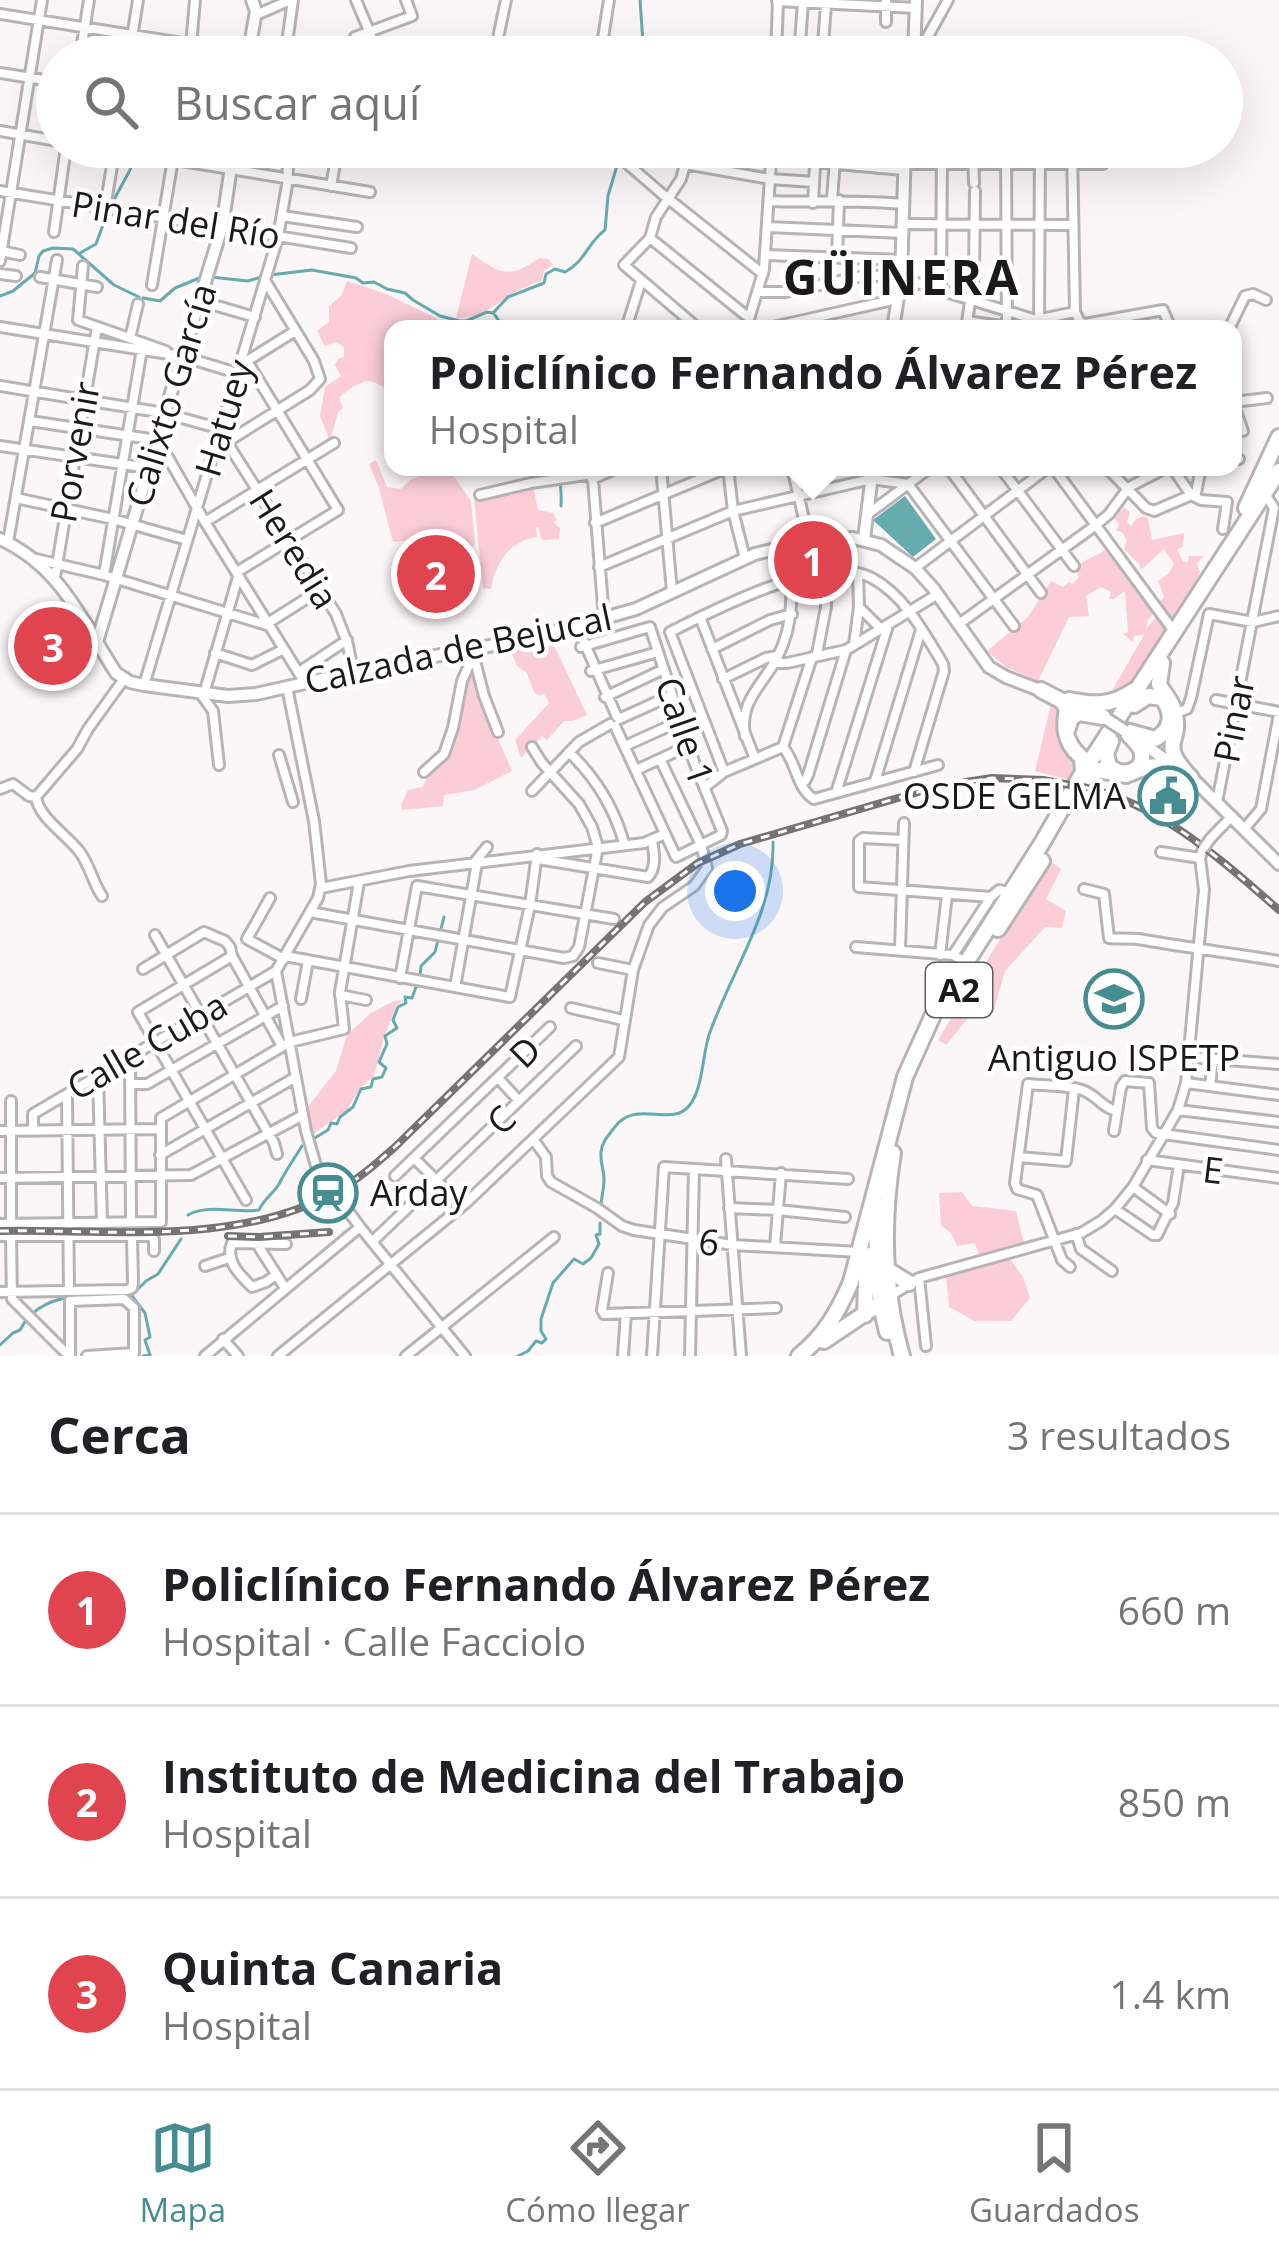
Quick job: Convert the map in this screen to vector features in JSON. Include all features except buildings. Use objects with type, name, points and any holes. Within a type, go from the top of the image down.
[{"type":"highway","name":"A2","points":[[892,1356],[875,1273],[881,1170],[912,1058],[960,959],[1117,735],[1241,518],[1279,437]]},
{"type":"highway","points":[[1198,597],[1279,470]]},
{"type":"highway","name":"A2","points":[[1117,735],[1279,480]]},
{"type":"highway","points":[[1163,659],[1159,684],[1175,713],[1172,750],[1191,778]]},
{"type":"highway","points":[[1041,690],[1068,705],[1094,704],[1126,696],[1145,680]]},
{"type":"highway","points":[[1105,719],[1079,713],[1071,718],[1072,741],[1082,750],[1092,750],[1117,735],[1155,740],[1167,730],[1170,719],[1165,701],[1155,695],[1140,700],[1127,714]]},
{"type":"highway","points":[[1068,705],[1065,737],[1083,760],[1082,780],[1102,770],[1126,775],[1154,766],[1191,778]]},
{"type":"highway","name":"A2","points":[[902,1356],[875,1273],[900,1123],[929,1042],[1051,847],[1082,780]]},
{"type":"highway","points":[[875,1273],[914,1281]]},
{"type":"highway","points":[[863,1317],[875,1273]]},
{"type":"highway","points":[[863,1317],[875,1273]]},
{"type":"highway","points":[[803,1356],[875,1273]]},
{"type":"highway","points":[[803,1356],[863,1317],[875,1316],[885,1326]]},
{"type":"main road","points":[[252,0],[256,15],[252,36]]},
{"type":"main road","points":[[915,36],[916,4]]},
{"type":"main road","points":[[894,320],[901,278],[904,168]]},
{"type":"main road","name":"Calixto García","points":[[97,641],[109,577],[132,524],[221,227],[231,169]]},
{"type":"main road","points":[[872,476],[864,539],[889,549],[915,568],[993,670],[1041,690]]},
{"type":"main road","name":"Calzada de Bejucal","points":[[124,679],[237,697],[287,687],[302,677],[473,653],[636,609],[745,557],[809,541],[864,539]]},
{"type":"main road","points":[[4,540],[36,559],[55,578],[124,679]]},
{"type":"main road","points":[[1068,705],[1105,719],[1117,735],[1191,778],[1279,864]]},
{"type":"street","points":[[0,261],[42,0]]},
{"type":"street","points":[[83,36],[89,0]]},
{"type":"street","points":[[133,35],[138,0]]},
{"type":"street","points":[[193,36],[195,0]]},
{"type":"street","points":[[256,15],[292,0],[288,36]]},
{"type":"street","points":[[356,0],[372,36]]},
{"type":"street","points":[[358,36],[412,16],[406,0]]},
{"type":"street","points":[[496,36],[506,0]]},
{"type":"street","points":[[603,36],[609,0]]},
{"type":"street","points":[[927,36],[948,0]]},
{"type":"street","points":[[777,36],[778,1],[916,4]]},
{"type":"street","points":[[801,36],[803,2]]},
{"type":"street","points":[[824,36],[826,2]]},
{"type":"street","points":[[886,4],[886,22]]},
{"type":"street","points":[[0,14],[139,36]]},
{"type":"street","points":[[0,73],[36,79]]},
{"type":"street","points":[[0,131],[36,138]]},
{"type":"street","points":[[54,232],[63,168]]},
{"type":"street","points":[[105,208],[111,168]]},
{"type":"street","points":[[152,285],[172,168]]},
{"type":"street","points":[[225,168],[370,192]]},
{"type":"street","name":"Hatuey","points":[[144,685],[245,360],[278,237],[287,168]]},
{"type":"street","points":[[331,186],[334,168]]},
{"type":"street","points":[[633,168],[763,274]]},
{"type":"street","points":[[685,168],[654,221],[650,238],[625,266],[688,320]]},
{"type":"street","points":[[708,168],[814,182]]},
{"type":"street","points":[[749,320],[766,255],[770,168]]},
{"type":"street","points":[[813,203],[815,168]]},
{"type":"street","points":[[834,168],[836,258]]},
{"type":"street","points":[[941,292],[942,168]]},
{"type":"street","points":[[968,320],[974,274],[974,168]]},
{"type":"street","points":[[1006,168],[1008,320]]},
{"type":"street","points":[[1038,320],[1040,168]]},
{"type":"street","points":[[1072,168],[1075,312],[1079,320]]},
{"type":"street","name":"Pinar del Río","points":[[0,191],[351,248]]},
{"type":"street","points":[[769,201],[903,203]]},
{"type":"street","points":[[282,215],[357,227]]},
{"type":"street","points":[[768,227],[1071,225]]},
{"type":"street","points":[[650,238],[754,320]]},
{"type":"street","points":[[1,251],[20,255]]},
{"type":"street","points":[[766,255],[902,260]]},
{"type":"street","points":[[4,540],[25,450],[57,260]]},
{"type":"street","points":[[83,266],[77,318],[130,338],[142,348]]},
{"type":"street","points":[[0,274],[16,276]]},
{"type":"street","points":[[758,292],[786,292],[868,275],[901,278],[1024,320]]},
{"type":"street","points":[[40,278],[98,287]]},
{"type":"street","points":[[629,320],[641,280]]},
{"type":"street","points":[[227,442],[320,379],[266,281]]},
{"type":"street","points":[[1233,320],[1245,296],[1266,300]]},
{"type":"street","points":[[801,320],[898,299]]},
{"type":"street","points":[[199,301],[255,317]]},
{"type":"street","points":[[130,338],[138,304]]},
{"type":"street","points":[[1125,320],[1161,310],[1168,320]]},
{"type":"street","points":[[1062,320],[1075,312]]},
{"type":"street","points":[[0,327],[142,348],[258,379]]},
{"type":"street","name":"Porvenir","points":[[55,578],[97,327]]},
{"type":"street","points":[[219,765],[214,711],[203,698],[237,573],[338,510],[245,360],[295,331]]},
{"type":"street","points":[[109,577],[113,519],[142,348]]},
{"type":"street","points":[[0,386],[164,413],[220,430]]},
{"type":"street","points":[[1242,402],[1267,398]]},
{"type":"street","points":[[30,422],[157,440],[302,677],[347,640]]},
{"type":"street","name":"Heredia","points":[[220,430],[336,614],[353,672]]},
{"type":"street","points":[[205,522],[334,443]]},
{"type":"street","points":[[0,446],[148,468]]},
{"type":"street","points":[[480,495],[574,476]]},
{"type":"street","points":[[592,476],[604,619]]},
{"type":"street","points":[[662,476],[672,592]]},
{"type":"street","points":[[595,523],[706,476]]},
{"type":"street","points":[[729,476],[745,557]]},
{"type":"street","points":[[794,476],[809,541]]},
{"type":"street","points":[[599,567],[733,511],[862,476]]},
{"type":"street","points":[[882,476],[908,484],[1014,626]]},
{"type":"street","points":[[867,514],[919,476]]},
{"type":"street","points":[[955,476],[1041,593]]},
{"type":"street","points":[[1007,476],[1074,566]]},
{"type":"street","points":[[915,568],[1038,476]]},
{"type":"street","points":[[1058,476],[1175,632]]},
{"type":"street","points":[[1115,476],[1154,511],[1191,494],[1198,488],[1200,476]]},
{"type":"street","points":[[958,625],[1096,525],[1128,489],[1153,476]]},
{"type":"street","points":[[1177,476],[1201,500],[1227,502],[1223,529]]},
{"type":"street","points":[[16,497],[187,540]]},
{"type":"street","name":"Pinar","points":[[1217,802],[1252,622],[1274,540],[1274,508],[1268,497]]},
{"type":"street","points":[[745,736],[748,702],[776,660],[792,614],[785,546]]},
{"type":"street","points":[[36,559],[269,624],[320,590]]},
{"type":"street","points":[[704,787],[724,772],[783,747],[815,655],[826,607],[825,574]]},
{"type":"street","points":[[724,772],[670,632],[744,596],[792,579],[825,574],[868,576],[887,588],[910,613],[944,669],[914,772]]},
{"type":"street","points":[[800,781],[807,778],[850,648],[859,607],[858,574]]},
{"type":"street","points":[[723,679],[766,658],[787,663],[850,648],[938,594]]},
{"type":"street","points":[[859,607],[885,628]]},
{"type":"street","points":[[1175,713],[1186,709],[1191,698],[1210,613],[1252,622],[1279,616]]},
{"type":"street","points":[[712,649],[792,614]]},
{"type":"street","points":[[700,617],[755,759]]},
{"type":"street","points":[[575,627],[676,856],[701,845]]},
{"type":"street","name":"Calle 1","points":[[583,646],[650,627],[722,833],[701,845]]},
{"type":"street","points":[[836,794],[885,628]]},
{"type":"street","points":[[874,782],[921,631]]},
{"type":"street","points":[[215,653],[251,665],[284,649]]},
{"type":"street","points":[[593,671],[658,652]]},
{"type":"street","points":[[424,772],[444,754],[473,668],[473,653]]},
{"type":"street","points":[[473,668],[498,732]]},
{"type":"street","points":[[605,697],[664,669]]},
{"type":"street","points":[[102,896],[89,866],[38,809],[36,797],[124,679]]},
{"type":"street","points":[[287,687],[314,820],[321,888],[277,971],[285,1044],[317,1169],[465,1356]]},
{"type":"street","points":[[534,790],[584,738],[672,695]]},
{"type":"street","points":[[1216,700],[1279,713],[1261,808],[1245,828]]},
{"type":"street","points":[[625,746],[680,721]]},
{"type":"street","points":[[636,770],[688,746]]},
{"type":"street","points":[[310,912],[573,956],[598,847],[579,804],[532,747]]},
{"type":"street","points":[[783,747],[810,798],[817,800],[938,765]]},
{"type":"street","points":[[569,752],[599,786],[624,843]]},
{"type":"street","points":[[279,755],[293,802]]},
{"type":"street","points":[[278,1356],[462,1206],[619,1058],[632,970],[649,925],[663,907],[694,886],[707,868],[660,759]]},
{"type":"street","points":[[288,779],[305,776]]},
{"type":"street","points":[[0,789],[15,784],[36,797]]},
{"type":"street","points":[[1264,794],[1279,797]]},
{"type":"street","points":[[875,1273],[914,1281],[1090,1229],[1115,1209],[1178,1110],[1189,1057],[1204,880],[1202,853],[1232,817]]},
{"type":"street","points":[[900,950],[904,823]]},
{"type":"street","points":[[321,888],[409,871],[652,840],[665,834]]},
{"type":"street","points":[[903,839],[863,838],[857,846],[859,887],[991,897]]},
{"type":"street","points":[[538,856],[646,877],[653,871],[652,840]]},
{"type":"street","points":[[455,987],[475,863],[487,847]]},
{"type":"street","points":[[1161,852],[1202,853]]},
{"type":"street","points":[[270,898],[247,939],[285,958],[511,996],[538,856]]},
{"type":"street","points":[[0,1131],[130,1129],[160,1123],[188,1100],[285,1044],[344,1029],[340,995],[359,882]]},
{"type":"street","points":[[400,977],[417,886],[614,919]]},
{"type":"street","points":[[856,947],[960,959],[991,897],[999,890],[1010,893]]},
{"type":"street","points":[[1084,890],[1104,894],[1109,938],[1279,961]]},
{"type":"street","points":[[940,955],[947,895]]},
{"type":"street","points":[[979,896],[981,912]]},
{"type":"street","points":[[143,969],[204,932],[225,941],[264,1017],[285,1044]]},
{"type":"street","points":[[155,934],[277,1154]]},
{"type":"street","points":[[232,956],[138,1012],[246,1200]]},
{"type":"street","points":[[301,999],[308,961]]},
{"type":"street","points":[[598,963],[632,970]]},
{"type":"street","name":"Calle Cuba","points":[[33,1130],[33,1114],[277,971]]},
{"type":"street","points":[[340,995],[366,1000]]},
{"type":"street","points":[[130,1084],[147,1084],[283,1006]]},
{"type":"street","points":[[571,1008],[623,1020]]},
{"type":"street","name":"D","points":[[394,1176],[550,1027]]},
{"type":"street","name":"C","points":[[372,1242],[576,1046]]},
{"type":"street","points":[[130,1056],[131,1222]]},
{"type":"street","points":[[1189,1057],[1279,1064]]},
{"type":"street","points":[[1210,1086],[1213,1060]]},
{"type":"street","points":[[98,1075],[102,1223]]},
{"type":"street","points":[[160,1155],[296,1077]]},
{"type":"street","points":[[499,1078],[519,1101]]},
{"type":"street","points":[[1114,1131],[1125,1081],[1149,1083],[1152,1128],[1162,1136],[1279,1150]]},
{"type":"street","points":[[1186,1083],[1279,1095]]},
{"type":"street","points":[[1070,1267],[1062,1261],[1036,1196],[1017,1189],[1015,1183],[1028,1084],[1088,1092],[1105,1108],[1118,1111]]},
{"type":"street","points":[[1019,1156],[1066,1161],[1074,1088]]},
{"type":"street","points":[[67,1093],[70,1356]]},
{"type":"street","points":[[11,1101],[12,1177],[5,1224],[161,1222],[160,1123]]},
{"type":"street","points":[[1178,1110],[1279,1122]]},
{"type":"street","points":[[0,1178],[191,1175],[303,1115]]},
{"type":"street","name":"6","points":[[533,1139],[546,1157],[548,1179],[622,1226],[694,1241],[775,1246],[875,1273]]},
{"type":"street","points":[[414,1158],[462,1206]]},
{"type":"street","points":[[726,1159],[741,1356]]},
{"type":"street","name":"E","points":[[1147,1160],[1279,1178]]},
{"type":"street","points":[[1115,1209],[1153,1235],[1159,1234],[1170,1214],[1179,1165]]},
{"type":"street","points":[[652,1356],[664,1167],[848,1180]]},
{"type":"street","points":[[690,1356],[694,1169]]},
{"type":"street","points":[[775,1246],[781,1173]]},
{"type":"street","points":[[1132,1187],[1170,1214]]},
{"type":"street","points":[[729,1208],[844,1217]]},
{"type":"street","points":[[205,1356],[360,1227]]},
{"type":"street","points":[[1076,1234],[1081,1249],[1112,1271]]},
{"type":"street","points":[[70,1356],[12,1296],[5,1236],[153,1237],[154,1251]]},
{"type":"street","points":[[70,1296],[132,1288],[132,1237]]},
{"type":"street","points":[[406,1356],[554,1237]]},
{"type":"street","points":[[276,1275],[252,1287],[229,1258],[232,1243],[286,1244]]},
{"type":"street","points":[[256,1244],[285,1288]]},
{"type":"street","points":[[206,1266],[229,1258]]},
{"type":"street","points":[[608,1273],[602,1312],[776,1308]]},
{"type":"street","points":[[914,1281],[926,1346]]},
{"type":"street","points":[[0,1296],[124,1299],[134,1308],[134,1353],[87,1356]]},
{"type":"street","points":[[622,1356],[626,1313]]},
{"type":"street","points":[[223,1340],[238,1356]]},
{"type":"shaded area","points":[[472,254],[505,272],[540,258],[553,265],[544,271],[542,281],[479,314],[456,318]]},
{"type":"shaded area","points":[[347,281],[438,320],[384,320],[384,388],[365,382],[339,397],[343,408],[330,441],[320,416],[325,387],[341,376],[335,365],[344,357],[344,347],[336,342],[325,346],[317,331],[329,322],[329,306],[342,295]]},
{"type":"shaded area","points":[[376,460],[387,487],[401,489],[418,476],[454,476],[471,501],[475,544],[469,550],[453,537],[393,542],[369,464]]},
{"type":"shaded area","points":[[533,485],[538,510],[553,513],[557,520],[553,522],[560,528],[559,539],[542,540],[536,527],[537,537],[512,548],[500,562],[491,589],[483,588],[474,498]]},
{"type":"shaded area","points":[[1124,507],[1130,512],[1127,522],[1131,526],[1136,519],[1148,518],[1152,540],[1184,533],[1183,547],[1177,549],[1183,562],[1189,556],[1204,556],[1197,563],[1199,581],[1180,618],[1171,620],[1157,605],[1164,597],[1158,581],[1174,564],[1164,549],[1141,570],[1124,549],[1127,541],[1122,532],[1116,531],[1119,523],[1114,518]]},
{"type":"shaded area","points":[[1107,549],[1154,612],[1146,630],[1157,615],[1168,631],[1132,685],[1109,696],[1144,635],[1134,636],[1133,642],[1123,634],[1128,632],[1125,591],[1109,599],[1111,592],[1101,587],[1086,596],[1089,616],[1069,617],[1038,681],[1006,667],[987,651],[1028,617],[1051,581],[1063,587],[1073,584],[1079,577],[1075,568]]},
{"type":"shaded area","points":[[550,637],[587,715],[564,721],[521,758],[515,740],[549,703],[544,694],[534,692],[510,650]]},
{"type":"shaded area","points":[[476,670],[489,718],[512,771],[474,790],[444,795],[443,806],[402,810],[408,790],[423,787],[424,772],[443,760],[468,671]]},
{"type":"shaded area","points":[[1052,700],[1060,703],[1080,760],[1074,781],[1035,771]]},
{"type":"shaded area","points":[[1049,860],[1061,869],[1046,899],[1066,911],[1062,928],[1045,927],[1005,971],[993,1013],[976,1008],[946,1045],[938,1040]]},
{"type":"shaded area","points":[[404,1000],[397,1005],[384,1037],[374,1076],[347,1110],[312,1135],[307,1108],[336,1071],[347,1035],[371,1013]]},
{"type":"shaded area","points":[[962,1192],[972,1206],[1016,1211],[1024,1243],[979,1255],[975,1243],[957,1246],[941,1225],[939,1193]]},
{"type":"shaded area","points":[[1008,1256],[1030,1298],[1011,1321],[975,1321],[949,1307],[946,1275]]},
{"type":"water","points":[[905,496],[936,539],[913,557],[873,520]]},
{"type":"waterway","points":[[640,0],[643,36]]},
{"type":"waterway","points":[[188,36],[191,8]]},
{"type":"waterway","points":[[111,205],[131,168]]},
{"type":"waterway","points":[[493,313],[508,297],[544,283],[546,274],[572,268],[605,230],[616,168]]},
{"type":"waterway","points":[[80,253],[96,244],[107,214]]},
{"type":"waterway","points":[[0,296],[35,273],[39,256],[53,248],[73,249],[114,285],[139,297]]},
{"type":"waterway","points":[[270,275],[312,270],[374,282],[456,320]]},
{"type":"waterway","points":[[143,298],[160,301],[175,288],[202,277]]},
{"type":"waterway","points":[[211,277],[248,281],[261,277]]},
{"type":"waterway","points":[[468,320],[493,313]]},
{"type":"waterway","points":[[495,315],[498,320]]},
{"type":"waterway","points":[[561,476],[561,506]]},
{"type":"waterway","points":[[601,1207],[601,1152],[614,1128],[632,1115],[681,1112],[694,1099],[709,1035],[767,893],[773,842]]},
{"type":"waterway","points":[[313,1139],[331,1123],[337,1124],[361,1089],[382,1077],[386,1068],[379,1062],[387,1044],[385,1036],[397,1028],[393,1020],[398,1007],[406,1003],[405,997],[412,998],[421,966],[435,952],[444,917]]},
{"type":"waterway","points":[[188,1215],[205,1210],[259,1210],[302,1146]]},
{"type":"waterway","points":[[518,1356],[546,1339],[541,1319],[553,1283],[574,1259],[583,1264],[591,1258],[599,1244],[600,1223]]},
{"type":"waterway","points":[[133,1294],[158,1274],[181,1239]]},
{"type":"waterway","points":[[0,1345],[39,1308],[85,1294]]},
{"type":"waterway","points":[[119,1294],[132,1296],[145,1313],[150,1355],[143,1356]]},
{"type":"railway","points":[[0,1231],[216,1228],[299,1209],[361,1176],[396,1146],[645,902],[698,863],[740,844],[939,786],[992,778],[1070,785]]},
{"type":"railway","points":[[1083,787],[1164,820],[1279,910]]},
{"type":"railway","points":[[228,1236],[329,1232]]},
{"type":"place","name":"Policlínico Fernando Álvarez Pérez","points":[[813,560]]},
{"type":"place","name":"Instituto de Medicina del Trabajo","points":[[436,574]]},
{"type":"place","name":"Quinta Canaria","points":[[53,646]]},
{"type":"place","name":"OSDE GELMA","points":[[1168,796]]},
{"type":"place","name":"Antiguo ISPETP","points":[[1114,999]]},
{"type":"place","name":"Arday","points":[[328,1193]]},
{"type":"district","name":"GÜINERA","points":[[902,278]]}]
